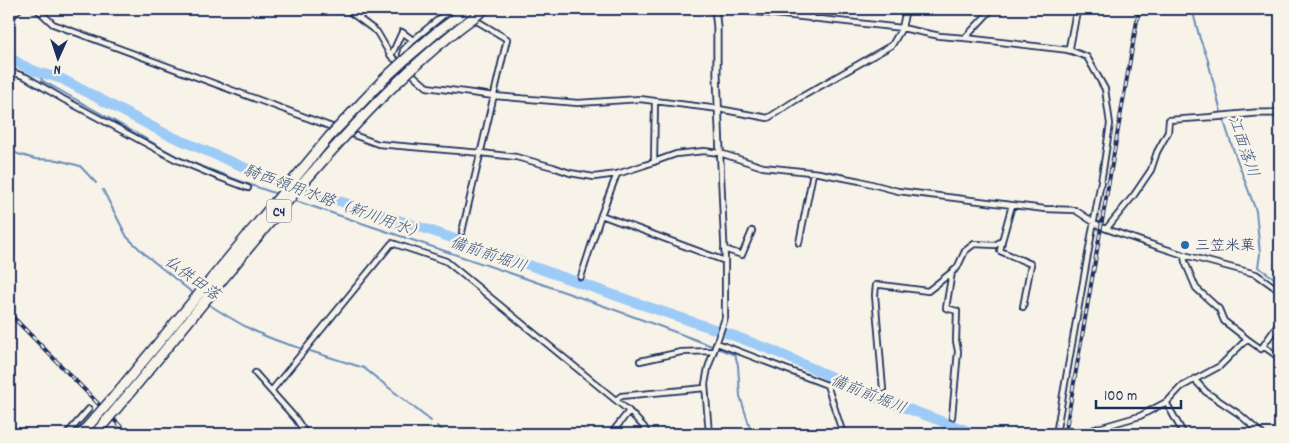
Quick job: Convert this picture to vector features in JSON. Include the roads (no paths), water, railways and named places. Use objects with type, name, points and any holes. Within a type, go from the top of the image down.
[{"type":"highway","name":"C4","points":[[81,434],[329,137],[384,79],[437,32],[468,9]]},
{"type":"highway","name":"C4","points":[[95,434],[257,236],[345,134],[416,64],[444,40],[486,9]]},
{"type":"street","points":[[9,20],[19,9]]},
{"type":"street","points":[[37,9],[53,24],[378,144],[516,157],[553,167],[570,174],[594,177],[617,174],[676,154],[704,151],[720,152],[763,167],[860,181],[898,191],[1045,209],[1075,210],[1101,227],[1184,255],[1256,274],[1280,290]]},
{"type":"street","points":[[346,9],[377,32],[390,56],[427,87],[494,96],[578,103],[640,99],[719,109],[768,118],[892,45],[902,28],[906,9]]},
{"type":"street","points":[[359,18],[366,9]]},
{"type":"street","points":[[402,65],[403,50],[451,9]]},
{"type":"street","points":[[458,9],[507,39],[462,232]]},
{"type":"street","points":[[709,434],[705,388],[708,368],[723,326],[726,305],[715,9]]},
{"type":"street","points":[[729,9],[902,28],[940,36],[1069,50],[1087,58],[1105,89],[1110,124],[1104,170],[1056,434]]},
{"type":"street","points":[[812,19],[813,9]]},
{"type":"street","points":[[965,38],[987,11],[992,9]]},
{"type":"street","points":[[1069,50],[1077,9]]},
{"type":"street","points":[[390,56],[402,32],[413,40]]},
{"type":"street","points":[[9,71],[26,77],[63,100],[175,159],[248,188]]},
{"type":"street","points":[[654,162],[655,101]]},
{"type":"street","points":[[1107,228],[1134,195],[1151,170],[1157,152],[1168,132],[1169,120],[1280,113]]},
{"type":"street","points":[[799,244],[813,173]]},
{"type":"street","points":[[581,277],[601,215],[617,174]]},
{"type":"street","points":[[1012,205],[1000,251],[1031,264],[1022,306]]},
{"type":"street","points":[[601,215],[725,261]]},
{"type":"street","points":[[724,249],[742,255],[752,231]]},
{"type":"street","points":[[883,388],[875,295],[876,285],[928,291],[957,268],[966,251],[974,244],[995,244],[1002,241]]},
{"type":"street","points":[[272,390],[392,243],[446,261],[616,400],[644,427],[648,434]]},
{"type":"street","points":[[1184,255],[1196,288],[1219,309],[1224,321],[1261,349],[1280,322]]},
{"type":"street","points":[[952,272],[946,308],[957,311],[956,341],[958,351],[952,416]]},
{"type":"street","points":[[1084,434],[1140,416],[1166,402],[1181,387],[1220,366],[1247,339]]},
{"type":"street","points":[[716,343],[827,385],[843,434]]},
{"type":"street","points":[[1264,346],[1280,358]]},
{"type":"street","points":[[640,361],[681,352],[714,351]]},
{"type":"street","points":[[255,373],[272,390],[306,434]]},
{"type":"street","points":[[1194,379],[1206,392],[1239,414],[1262,434]]},
{"type":"street","points":[[616,400],[621,396],[705,388]]},
{"type":"street","points":[[1166,402],[1182,431]]},
{"type":"street","points":[[67,434],[89,409]]},
{"type":"street","points":[[611,434],[629,412]]},
{"type":"waterway","name":"江面落川","points":[[1192,9],[1221,112],[1256,211],[1260,254],[1258,267],[1280,282]]},
{"type":"waterway","name":"備前前堀川","points":[[9,57],[35,71],[62,79],[164,133],[274,180],[426,229],[732,335],[774,351],[876,397],[976,434]]},
{"type":"waterway","name":"騎西領用水路（新川用水）","points":[[35,71],[43,81],[180,158],[277,194]]},
{"type":"waterway","name":"仏供田落","points":[[9,149],[35,159],[58,160],[80,166],[96,183]]},
{"type":"waterway","name":"仏供田落","points":[[103,190],[127,237],[148,257],[194,294]]},
{"type":"waterway","name":"騎西領用水路（新川用水）","points":[[293,200],[570,294],[735,355],[738,365],[740,396],[752,434]]},
{"type":"waterway","name":"仏供田落","points":[[208,304],[252,330],[274,340],[300,348]]},
{"type":"waterway","name":"仏供田落","points":[[310,351],[364,368],[431,421]]},
{"type":"waterway","name":"仏供田落","points":[[437,426],[447,434]]},
{"type":"railway","points":[[1065,434],[1139,9]]},
{"type":"railway","points":[[9,313],[128,434]]},
{"type":"place","name":"三笠米菓","points":[[1185,245]]}]
